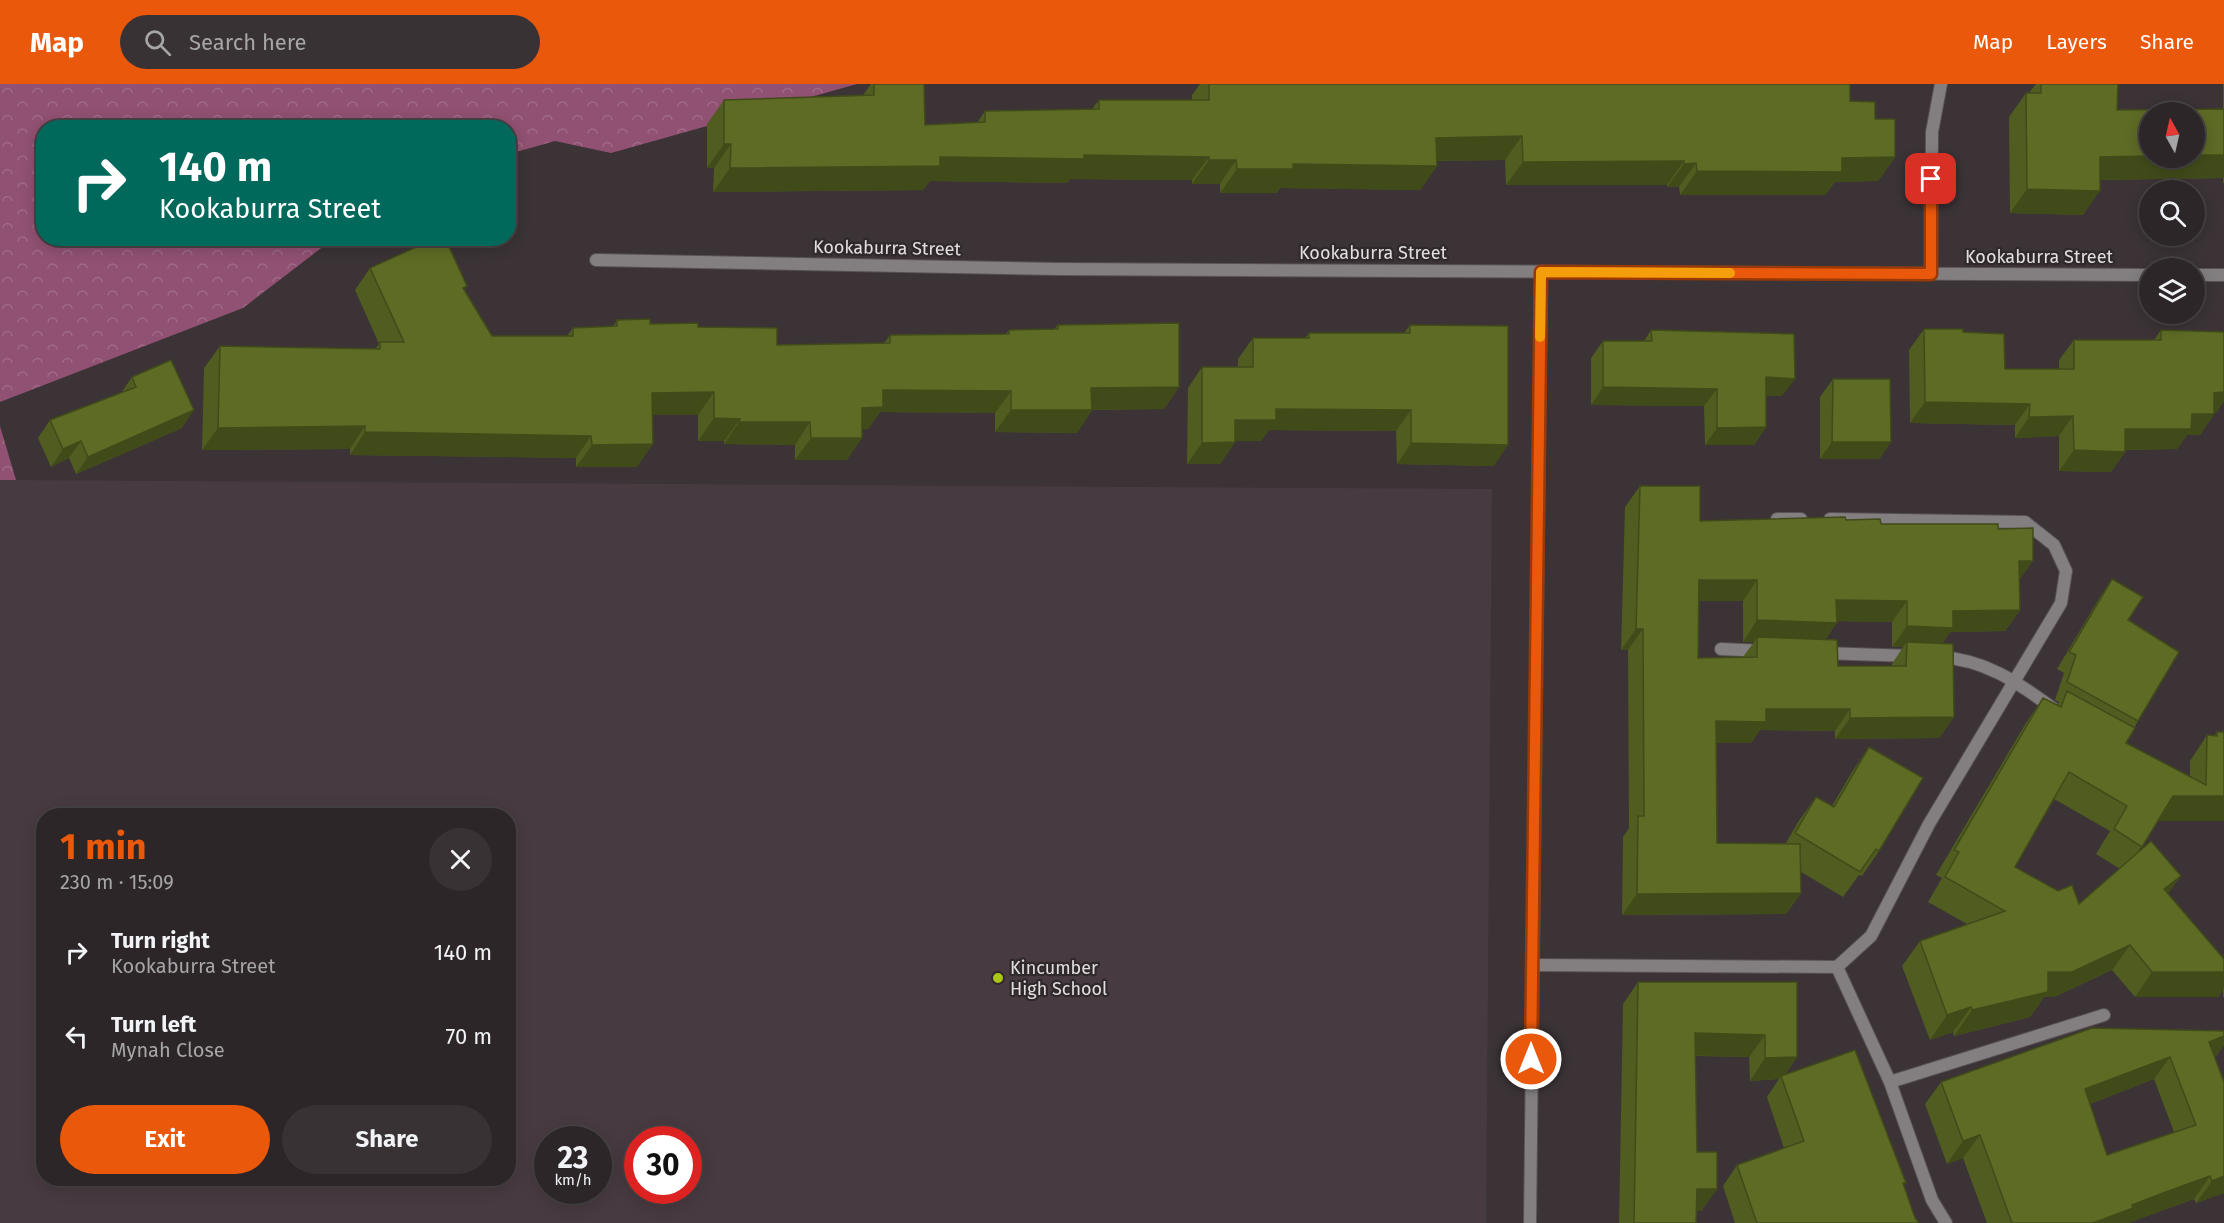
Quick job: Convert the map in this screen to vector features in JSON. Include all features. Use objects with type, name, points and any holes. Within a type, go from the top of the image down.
[{"type":"street","points":[[1931,274],[1932,132],[1941,84]]},
{"type":"street","name":"Kookaburra Street","points":[[596,260],[1059,269],[2139,275]]},
{"type":"street","points":[[1530,1223],[1541,272]]},
{"type":"street","points":[[2205,275],[2224,275]]},
{"type":"street","points":[[1532,965],[1837,967],[1871,936],[1929,824],[2061,603],[2066,571],[2054,545],[2025,522],[1777,519]]},
{"type":"street","points":[[1721,649],[1779,651]]},
{"type":"street","points":[[1814,652],[1964,658],[2014,680],[2065,715]]},
{"type":"street","points":[[1837,967],[1890,1082],[1932,1200],[1946,1223]]},
{"type":"street","points":[[1890,1082],[2104,1015]]},
{"type":"shaded area","name":"Kincumber High School","points":[[0,480],[1492,489],[1486,1223],[0,1223]]},
{"type":"green space","points":[[0,84],[857,84],[611,153],[555,141],[516,152],[516,120],[36,120],[36,246],[324,246],[243,308],[0,402]]},
{"type":"green space","points":[[0,426],[16,480],[0,480]]},
{"type":"building","points":[[874,84],[924,84],[925,125],[985,122],[985,111],[1099,109],[1099,100],[1209,100],[1209,84],[1850,84],[1850,101],[1875,102],[1875,119],[1895,119],[1895,157],[1842,158],[1842,172],[1697,171],[1696,163],[1684,164],[1684,161],[1523,162],[1522,136],[1436,138],[1437,166],[1293,164],[1293,169],[1237,169],[1236,160],[1209,160],[1209,157],[1084,155],[1084,159],[940,157],[940,166],[730,168],[731,144],[724,144],[724,100],[874,95]]},
{"type":"building","points":[[2041,84],[2118,84],[2117,110],[2139,110],[2139,156],[2100,157],[2100,191],[2027,189],[2026,93],[2041,93]]},
{"type":"building","points":[[2205,109],[2224,109],[2224,155],[2205,155]]},
{"type":"building","points":[[418,246],[449,246],[467,286],[463,288],[492,336],[573,336],[573,328],[617,326],[617,320],[650,319],[650,324],[698,323],[698,327],[777,328],[777,345],[890,343],[890,335],[1009,334],[1009,330],[1058,329],[1058,325],[1179,323],[1179,387],[1091,388],[1092,410],[1011,410],[1011,391],[883,390],[883,407],[862,408],[862,438],[811,438],[810,422],[739,422],[740,419],[714,418],[714,392],[652,393],[653,444],[592,445],[591,436],[365,432],[365,426],[218,428],[220,346],[380,349],[380,342],[404,342],[370,268]]},
{"type":"building","points":[[1410,325],[1508,326],[1508,445],[1411,443],[1411,410],[1276,409],[1276,420],[1235,420],[1235,442],[1202,443],[1202,367],[1253,367],[1253,338],[1309,338],[1309,333],[1410,333]]},
{"type":"building","points":[[1924,329],[1963,329],[1963,332],[2004,334],[2005,369],[2074,369],[2074,340],[2161,340],[2161,330],[2224,332],[2224,392],[2214,393],[2214,414],[2192,414],[2191,429],[2125,429],[2125,452],[2074,450],[2073,416],[2029,417],[2030,404],[1925,402]]},
{"type":"building","points":[[1651,330],[1794,334],[1795,379],[1766,377],[1766,427],[1717,428],[1717,389],[1603,387],[1603,341],[1652,341]]},
{"type":"building","points":[[171,360],[194,410],[88,457],[81,441],[63,449],[50,420],[136,387],[132,377]]},
{"type":"building","points":[[1833,379],[1890,379],[1891,442],[1832,442]]},
{"type":"building","points":[[1640,486],[1700,486],[1700,521],[1845,517],[1846,520],[1880,519],[1881,524],[1998,524],[1998,529],[2033,528],[2033,561],[2019,561],[2020,610],[1953,611],[1953,628],[1907,626],[1907,601],[1836,600],[1837,623],[1757,620],[1757,580],[1699,580],[1698,658],[1757,657],[1757,637],[1837,640],[1838,666],[1906,666],[1907,642],[1953,644],[1954,717],[1850,718],[1850,709],[1766,709],[1766,722],[1716,721],[1717,843],[1800,844],[1801,893],[1637,894],[1638,816],[1644,816],[1643,629],[1636,629]]},
{"type":"building","points":[[2112,579],[2143,597],[2128,620],[2179,652],[2138,721],[2067,682],[2076,655],[2069,652]]},
{"type":"building","points":[[2067,691],[2135,728],[2126,743],[2206,785],[2207,735],[2217,736],[2217,732],[2224,732],[2224,796],[2173,796],[2142,847],[2114,829],[2127,806],[2069,772],[2015,867],[2058,891],[2072,885],[2079,904],[2151,841],[2181,876],[2164,889],[2224,959],[2224,972],[2152,972],[2130,945],[2072,972],[2048,972],[2048,992],[1972,1010],[1971,1007],[1947,1015],[1920,941],[2005,911],[1945,877],[1959,852],[1954,850],[2043,698],[2061,707]]},
{"type":"building","points":[[1869,747],[1923,778],[1879,851],[1876,849],[1860,872],[1795,833],[1816,797],[1834,807]]},
{"type":"building","points":[[1638,982],[1797,982],[1797,1057],[1765,1058],[1765,1035],[1695,1033],[1697,1152],[1717,1152],[1717,1189],[1697,1189],[1696,1223],[1634,1223]]},
{"type":"building","points":[[2092,1028],[2224,1031],[2224,1036],[2209,1042],[2224,1082],[2224,1176],[2212,1181],[2210,1176],[2132,1205],[2133,1208],[2093,1223],[2012,1223],[1980,1135],[1963,1141],[1941,1082]],"holes":[[[2170,1057],[2196,1125],[2107,1155],[2085,1089]]]},
{"type":"building","points":[[1855,1050],[1906,1183],[1903,1183],[1915,1218],[1919,1223],[1757,1223],[1737,1165],[1804,1141],[1781,1076]]},
{"type":"slow traffic","points":[[1540,337],[1541,272],[1730,273]]},
{"type":"place","name":"Kincumber High School","points":[[998,978]]},
{"type":"route","points":[[1531,1059],[1541,272],[1931,274],[1931,179]]}]
